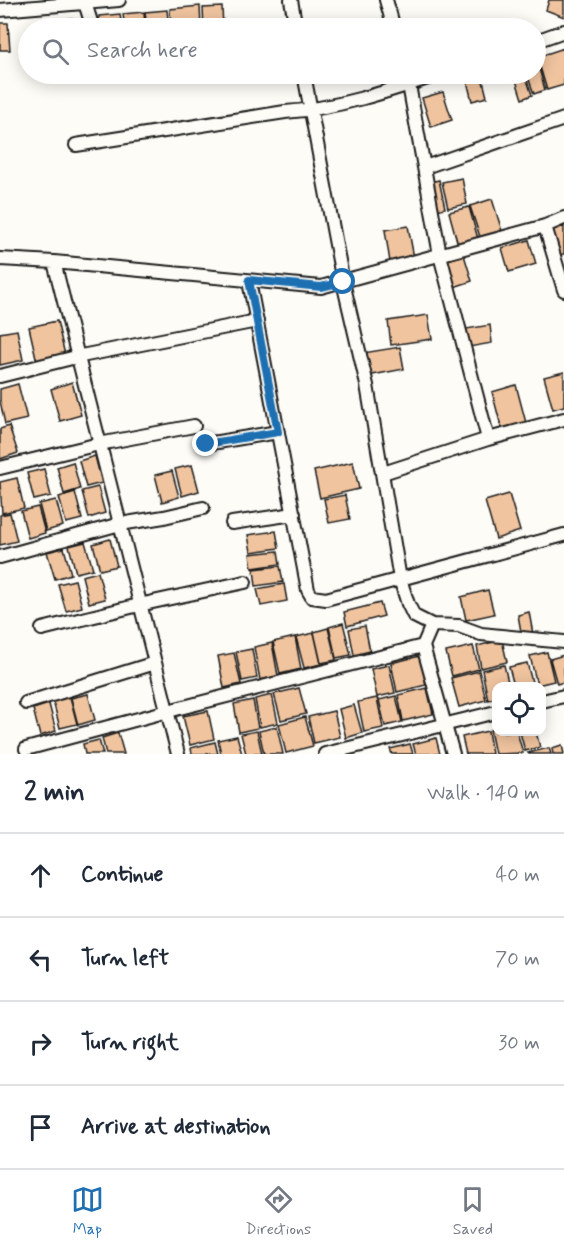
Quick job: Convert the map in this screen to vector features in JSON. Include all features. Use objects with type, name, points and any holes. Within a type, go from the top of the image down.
[{"type":"street","points":[[0,10],[84,1],[119,0]]},
{"type":"street","points":[[291,0],[294,18]]},
{"type":"street","points":[[84,1],[90,18]]},
{"type":"street","points":[[390,1],[393,18]]},
{"type":"street","points":[[546,37],[564,31]]},
{"type":"street","points":[[306,84],[343,282],[367,385],[400,579],[408,604],[414,616],[432,625],[459,626],[481,634],[564,642]]},
{"type":"street","points":[[76,145],[285,112],[311,110],[392,84]]},
{"type":"street","points":[[409,84],[440,255],[488,439]]},
{"type":"street","points":[[424,167],[564,119]]},
{"type":"street","points":[[0,259],[321,287],[545,226],[564,218]]},
{"type":"street","points":[[545,226],[564,290]]},
{"type":"street","points":[[54,262],[177,754]]},
{"type":"street","points":[[249,280],[308,590],[312,597],[326,599],[564,535]]},
{"type":"street","points":[[0,376],[76,357],[257,321]]},
{"type":"street","points":[[383,473],[488,439],[564,418]]},
{"type":"street","points":[[0,468],[99,444],[194,426]]},
{"type":"street","points":[[206,444],[278,432]]},
{"type":"street","points":[[0,557],[120,524],[203,508]]},
{"type":"street","points":[[232,523],[294,514]]},
{"type":"street","points":[[42,629],[245,582]]},
{"type":"street","points":[[432,625],[423,646],[453,754]]},
{"type":"street","points":[[26,749],[423,646]]},
{"type":"street","points":[[26,703],[155,663]]},
{"type":"street","points":[[546,700],[564,696]]},
{"type":"street","points":[[325,754],[492,713]]},
{"type":"building","points":[[549,0],[564,0],[564,17],[546,10]]},
{"type":"building","points":[[200,6],[201,18],[170,18],[170,9]]},
{"type":"building","points":[[222,7],[223,18],[204,18],[203,8]]},
{"type":"building","points":[[167,10],[168,18],[146,18],[145,12]]},
{"type":"building","points":[[144,12],[144,18],[124,18],[123,14]]},
{"type":"building","points":[[120,14],[121,18],[99,18],[99,16]]},
{"type":"building","points":[[0,23],[8,23],[10,50],[0,50]]},
{"type":"building","points":[[564,48],[564,85],[547,90],[545,84],[546,54]]},
{"type":"building","points":[[468,84],[484,84],[487,97],[472,101]]},
{"type":"building","points":[[517,84],[528,84],[532,95],[522,99]]},
{"type":"building","points":[[530,84],[543,84],[545,90],[534,94]]},
{"type":"building","points":[[443,92],[452,120],[431,127],[422,98]]},
{"type":"building","points":[[462,178],[467,204],[448,208],[442,182]]},
{"type":"building","points":[[439,180],[445,208],[436,210],[430,182]]},
{"type":"building","points":[[492,199],[502,231],[480,237],[470,206]]},
{"type":"building","points":[[469,207],[478,239],[458,245],[449,212]]},
{"type":"building","points":[[408,226],[414,258],[390,262],[385,230]]},
{"type":"building","points":[[564,226],[564,254],[559,255],[550,231]]},
{"type":"building","points":[[529,240],[536,264],[509,272],[502,248]]},
{"type":"building","points":[[464,255],[472,281],[454,287],[447,260]]},
{"type":"building","points":[[428,315],[432,339],[391,345],[388,321]]},
{"type":"building","points":[[57,321],[65,355],[37,362],[29,327]]},
{"type":"building","points":[[490,325],[492,343],[469,347],[466,329]]},
{"type":"building","points":[[17,330],[23,360],[0,365],[0,333]]},
{"type":"building","points":[[400,347],[404,369],[367,376],[363,353]]},
{"type":"building","points":[[564,372],[564,406],[553,409],[544,377]]},
{"type":"building","points":[[72,382],[81,415],[60,421],[51,389]]},
{"type":"building","points":[[18,384],[27,419],[5,424],[0,389]]},
{"type":"building","points":[[516,385],[526,423],[502,430],[492,392]]},
{"type":"building","points":[[9,426],[18,453],[0,459],[0,429]]},
{"type":"building","points":[[95,456],[102,483],[86,487],[79,461]]},
{"type":"building","points":[[73,462],[80,489],[64,494],[57,467]]},
{"type":"building","points":[[353,462],[359,489],[320,498],[314,471]]},
{"type":"building","points":[[192,465],[199,491],[182,496],[175,469]]},
{"type":"building","points":[[44,469],[51,496],[34,500],[27,473]]},
{"type":"building","points":[[172,471],[179,497],[162,502],[155,475]]},
{"type":"building","points":[[17,478],[24,508],[2,513],[0,482]]},
{"type":"building","points":[[98,487],[105,513],[89,518],[82,491]]},
{"type":"building","points":[[75,492],[82,519],[66,523],[59,497]]},
{"type":"building","points":[[509,494],[520,531],[496,539],[485,501]]},
{"type":"building","points":[[345,495],[350,519],[329,523],[324,499]]},
{"type":"building","points":[[56,500],[63,526],[46,531],[39,504]]},
{"type":"building","points":[[38,507],[45,533],[28,538],[21,511]]},
{"type":"building","points":[[10,513],[17,541],[0,545],[0,515]]},
{"type":"building","points":[[276,531],[279,548],[251,552],[248,535]]},
{"type":"building","points":[[110,539],[117,566],[100,570],[93,544]]},
{"type":"building","points":[[85,542],[93,569],[76,573],[69,546]]},
{"type":"building","points":[[64,548],[71,574],[55,579],[47,552]]},
{"type":"building","points":[[278,551],[280,564],[252,568],[250,554]]},
{"type":"building","points":[[280,566],[283,582],[256,586],[254,569]]},
{"type":"building","points":[[98,572],[105,599],[89,603],[82,576]]},
{"type":"building","points":[[75,580],[82,607],[66,611],[58,584]]},
{"type":"building","points":[[284,584],[287,601],[261,606],[257,589]]},
{"type":"building","points":[[488,590],[494,614],[466,620],[461,597]]},
{"type":"building","points":[[380,603],[384,616],[347,626],[344,612]]},
{"type":"building","points":[[529,612],[533,634],[522,637],[518,615]]},
{"type":"building","points":[[343,623],[351,655],[336,658],[329,627]]},
{"type":"building","points":[[365,626],[370,651],[354,655],[349,629]]},
{"type":"building","points":[[328,628],[336,660],[321,663],[314,632]]},
{"type":"building","points":[[314,633],[321,664],[304,668],[296,637]]},
{"type":"building","points":[[295,637],[301,669],[280,674],[273,642]]},
{"type":"building","points":[[502,640],[507,662],[481,668],[477,646]]},
{"type":"building","points":[[272,643],[278,676],[260,680],[254,647]]},
{"type":"building","points":[[473,646],[479,669],[452,676],[446,652]]},
{"type":"building","points":[[252,649],[257,678],[242,681],[236,652]]},
{"type":"building","points":[[547,652],[554,681],[536,682],[530,656]]},
{"type":"building","points":[[234,653],[241,684],[224,688],[218,656]]},
{"type":"building","points":[[564,655],[564,682],[557,684],[550,659]]},
{"type":"building","points":[[420,656],[426,685],[397,692],[391,663]]},
{"type":"building","points":[[527,663],[532,682],[513,682],[509,667]]},
{"type":"building","points":[[389,665],[395,693],[377,697],[371,669]]},
{"type":"building","points":[[504,665],[508,682],[492,682],[492,699],[488,700],[482,670]]},
{"type":"building","points":[[479,671],[486,700],[459,707],[451,678]]},
{"type":"building","points":[[299,688],[306,714],[281,720],[274,694]]},
{"type":"building","points":[[427,688],[433,714],[403,721],[398,695]]},
{"type":"building","points":[[88,694],[95,720],[78,725],[71,698]]},
{"type":"building","points":[[272,695],[278,723],[260,727],[255,699]]},
{"type":"building","points":[[396,696],[402,722],[385,726],[379,700]]},
{"type":"building","points":[[70,697],[77,724],[60,728],[53,701]]},
{"type":"building","points":[[377,698],[383,728],[364,732],[358,702]]},
{"type":"building","points":[[253,700],[258,728],[239,732],[234,704]]},
{"type":"building","points":[[49,704],[56,731],[40,736],[33,709]]},
{"type":"building","points":[[354,705],[362,733],[346,738],[339,709]]},
{"type":"building","points":[[208,711],[214,739],[190,745],[183,716]]},
{"type":"building","points":[[334,711],[340,737],[314,743],[308,717]]},
{"type":"building","points":[[305,717],[313,746],[286,753],[279,724]]},
{"type":"building","points":[[277,727],[283,754],[264,754],[259,731]]},
{"type":"building","points":[[492,729],[492,736],[518,736],[523,753],[495,754],[490,730]]},
{"type":"building","points":[[257,731],[262,754],[246,754],[241,734]]},
{"type":"building","points":[[488,731],[492,754],[466,754],[462,737]]},
{"type":"building","points":[[118,733],[124,754],[106,754],[102,738]]},
{"type":"building","points":[[237,736],[242,754],[221,754],[218,740]]},
{"type":"building","points":[[521,736],[537,736],[540,747],[525,751]]},
{"type":"building","points":[[436,738],[440,754],[416,754],[413,744]]},
{"type":"building","points":[[99,740],[103,754],[85,754],[83,744]]},
{"type":"building","points":[[215,742],[218,754],[192,754],[191,748]]},
{"type":"building","points":[[410,744],[413,754],[392,754],[390,749]]},
{"type":"building","points":[[562,745],[564,754],[553,754],[552,748]]},
{"type":"building","points":[[549,748],[551,754],[528,753]]},
{"type":"route","points":[[206,444],[278,432],[249,280],[321,287],[343,282]]}]
